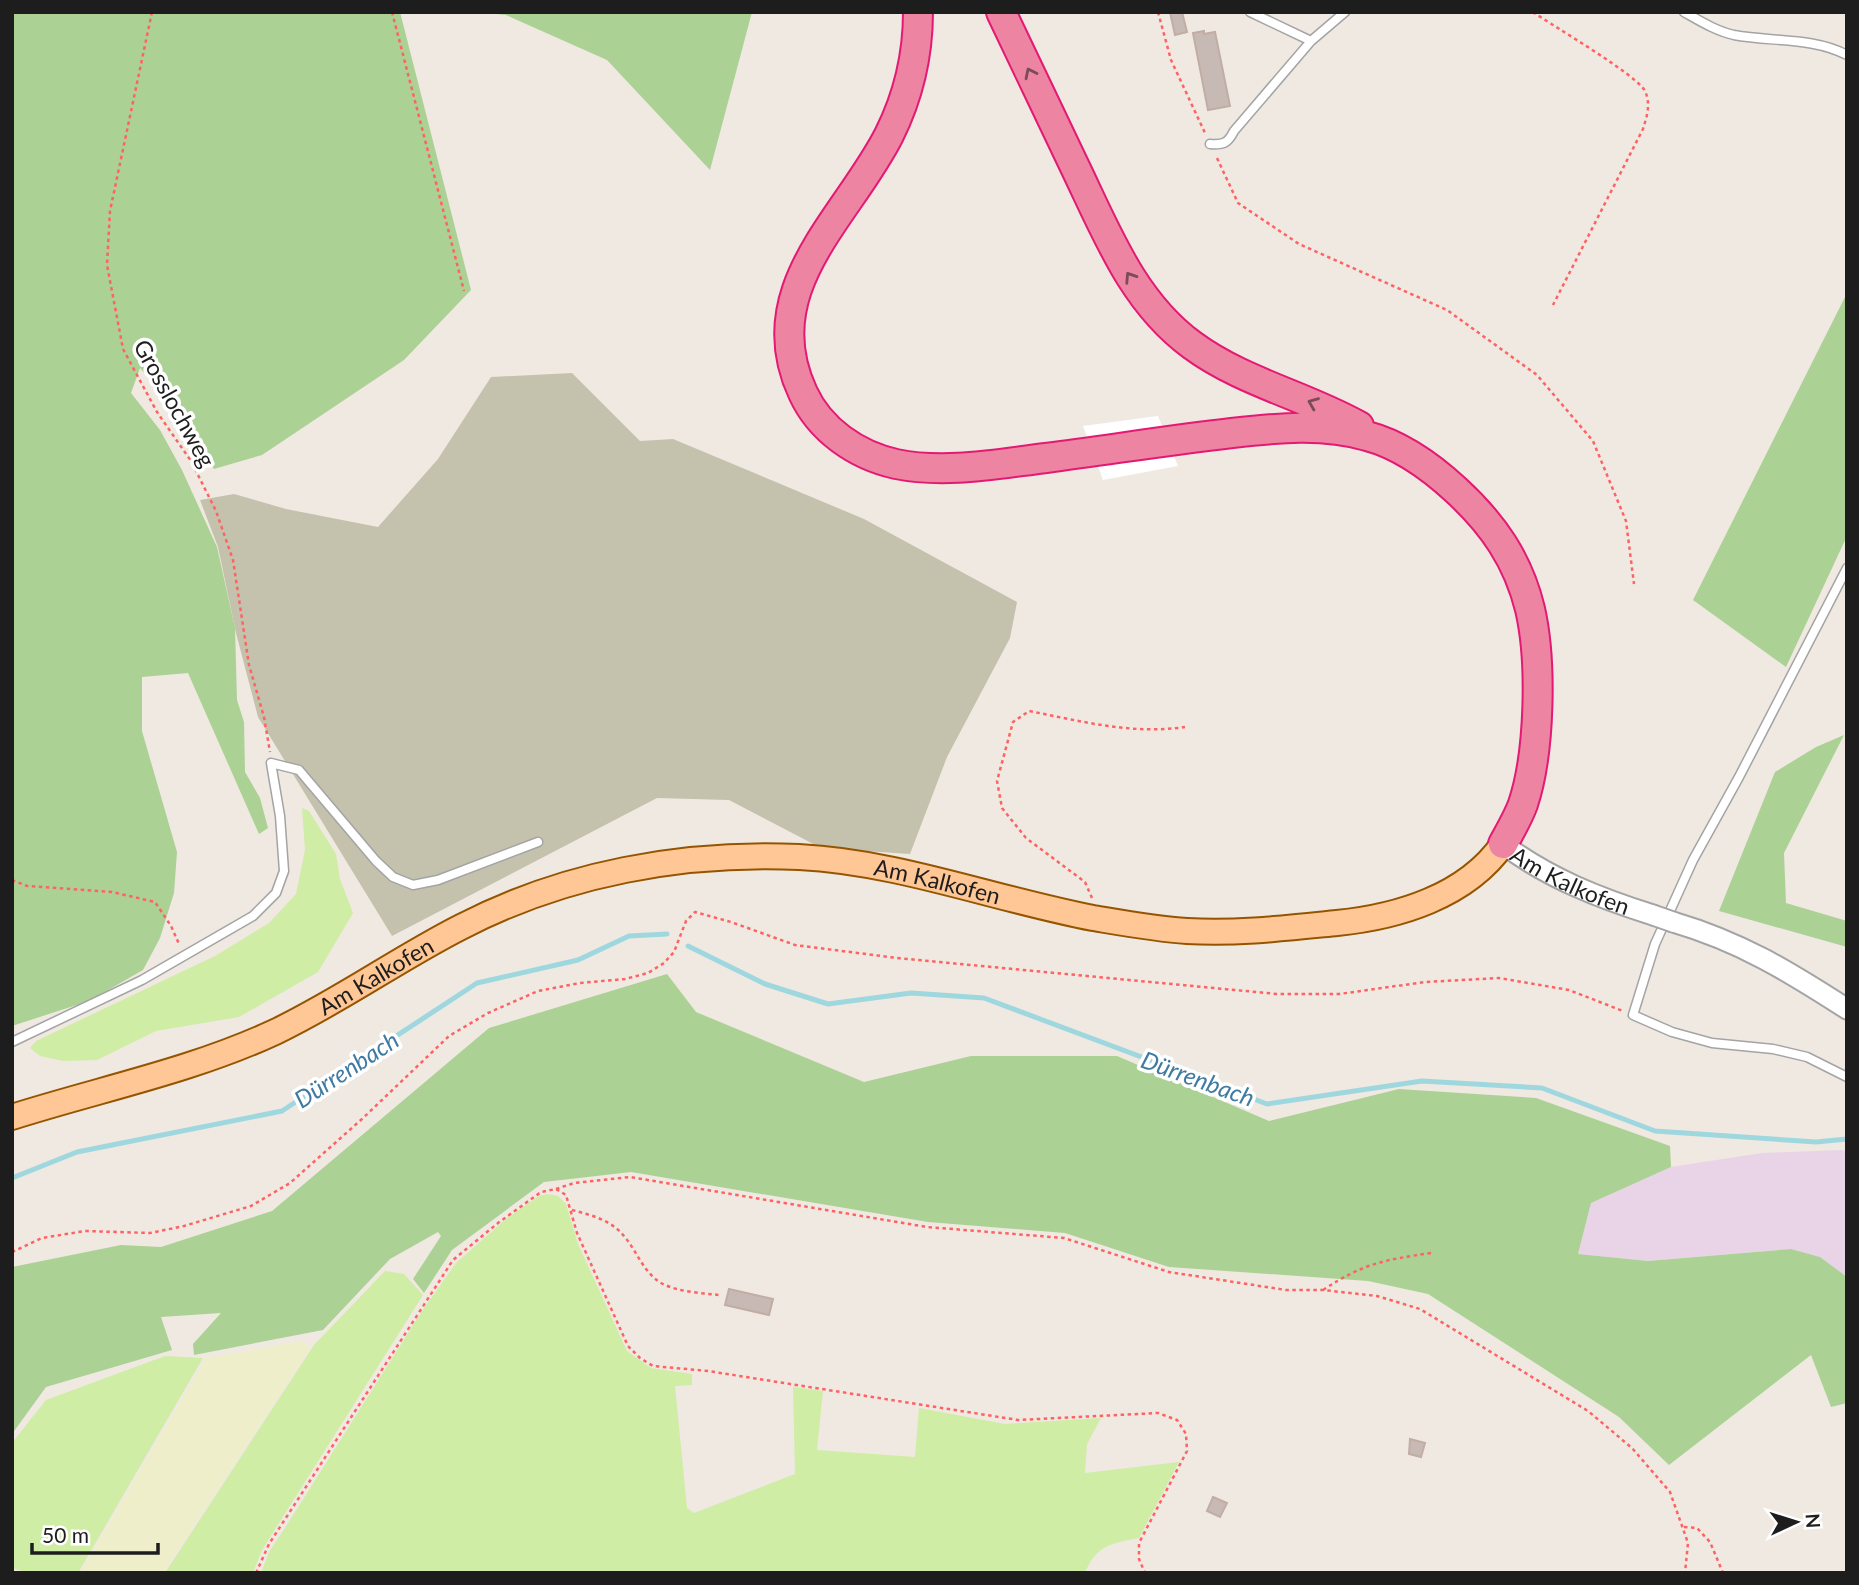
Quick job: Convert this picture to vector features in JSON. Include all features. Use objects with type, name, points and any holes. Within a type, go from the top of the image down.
[{"type":"highway","points":[[918,12],[918,40],[906,95],[889,135],[864,180],[816,246],[797,285],[790,328],[792,358],[803,393],[819,418],[839,439],[864,453],[892,463],[954,468],[1276,428],[1336,430],[1367,436],[1395,446]]},
{"type":"highway","points":[[1001,12],[1121,262],[1150,305],[1170,326],[1213,358],[1236,371],[1335,412],[1433,469],[1490,524],[1506,546],[1519,573],[1533,622],[1536,693],[1531,768],[1522,805],[1503,844]]},
{"type":"main road","name":"Am Kalkofen","points":[[12,1117],[143,1080],[231,1050],[286,1026],[423,947],[505,907],[577,881],[659,863],[764,856],[832,859],[953,883],[1094,918],[1186,931],[1272,930],[1390,915],[1427,902],[1455,886],[1493,858],[1503,844]]},
{"type":"street","name":"Am Kalkofen","points":[[1503,844],[1525,861],[1562,880],[1611,901],[1712,934],[1775,963],[1847,1009]]},
{"type":"lane","points":[[1250,12],[1311,41]]},
{"type":"lane","points":[[1210,144],[1223,145],[1228,141],[1311,41],[1345,12]]},
{"type":"lane","points":[[1684,12],[1713,28],[1733,35],[1799,42],[1847,55]]},
{"type":"lane","points":[[1847,568],[1693,860],[1654,944],[1633,1015],[1672,1032],[1712,1043],[1773,1049],[1807,1057],[1847,1077]]},
{"type":"lane","points":[[12,1041],[142,981],[185,957],[253,916],[276,893],[284,871],[280,816],[271,763],[299,770],[376,861],[393,877],[412,885],[438,880],[538,842]]},
{"type":"path","name":"Grosslochweg","points":[[152,12],[110,211],[107,265],[123,349],[157,411],[191,461],[216,511],[233,561],[249,665],[264,717],[271,763]]},
{"type":"path","points":[[392,12],[464,291]]},
{"type":"path","points":[[1158,12],[1171,60],[1238,203],[1298,244],[1447,310],[1537,375],[1593,441],[1626,521],[1634,584]]},
{"type":"path","points":[[1533,12],[1623,71],[1644,88],[1648,100],[1643,129],[1553,306]]},
{"type":"path","points":[[1094,918],[1095,906],[1085,883],[1026,838],[1002,808],[997,781],[1013,722],[1029,711],[1107,726],[1159,731],[1185,727]]},
{"type":"path","points":[[12,880],[27,886],[112,892],[155,902],[171,926],[185,957]]},
{"type":"path","points":[[12,1252],[42,1238],[85,1231],[150,1233],[251,1206],[290,1183],[449,1036],[488,1013],[538,991],[625,979],[648,973],[664,963],[674,951],[686,921],[695,912],[795,945],[897,958],[1278,994],[1339,994],[1425,982],[1499,978],[1569,990],[1633,1015]]},
{"type":"path","points":[[256,1573],[270,1544],[453,1260],[541,1192],[574,1183],[630,1177],[927,1227],[1064,1238],[1169,1272],[1286,1290],[1324,1290],[1377,1296],[1420,1309],[1588,1411],[1632,1448],[1670,1492],[1688,1543],[1685,1573]]},
{"type":"path","points":[[556,1189],[566,1195],[577,1233],[628,1346],[653,1366],[708,1371],[1018,1420],[1158,1413],[1177,1420],[1186,1434],[1187,1451],[1139,1543],[1139,1559],[1145,1573]]},
{"type":"path","points":[[572,1210],[600,1218],[624,1236],[643,1266],[660,1282],[684,1291],[719,1295]]},
{"type":"path","points":[[1324,1290],[1351,1272],[1382,1260],[1431,1253]]},
{"type":"path","points":[[1684,1527],[1697,1528],[1710,1542],[1723,1573]]},
{"type":"shaded area","points":[[572,373],[640,441],[673,439],[864,519],[1017,602],[1010,638],[947,757],[910,854],[821,848],[729,800],[657,798],[392,936],[258,717],[236,633],[218,547],[200,500],[234,494],[286,509],[378,527],[438,459],[491,377]]},
{"type":"shaded area","points":[[1847,1152],[1847,1277],[1820,1257],[1791,1249],[1648,1261],[1578,1254],[1591,1203],[1671,1167],[1762,1153]]},
{"type":"green space","points":[[12,12],[400,12],[471,290],[404,360],[262,455],[214,469],[184,417],[140,368],[131,393],[160,430],[182,470],[217,547],[235,628],[237,700],[244,722],[245,772],[260,798],[268,828],[259,834],[188,673],[142,677],[142,731],[177,852],[174,893],[160,938],[143,970],[89,1001],[12,1026]]},
{"type":"green space","points":[[477,12],[752,12],[710,170],[607,60],[506,15]]},
{"type":"green space","points":[[1847,293],[1847,536],[1786,667],[1693,600]]},
{"type":"green space","points":[[1844,735],[1784,853],[1786,903],[1847,921],[1847,947],[1719,911],[1775,772],[1816,747]]},
{"type":"green space","points":[[302,808],[309,811],[336,854],[340,879],[353,913],[318,972],[239,1017],[156,1031],[97,1060],[63,1061],[40,1056],[30,1048],[36,1041],[215,956],[269,923],[296,894],[305,850]]},
{"type":"green space","points":[[667,974],[696,1012],[864,1082],[971,1056],[1117,1056],[1269,1121],[1399,1089],[1536,1098],[1670,1146],[1671,1167],[1591,1203],[1578,1254],[1648,1261],[1791,1249],[1820,1257],[1847,1277],[1847,1403],[1831,1407],[1811,1355],[1669,1465],[1619,1417],[1428,1294],[1368,1281],[1169,1267],[1065,1233],[928,1222],[631,1172],[544,1182],[452,1250],[424,1293],[413,1279],[441,1236],[438,1232],[390,1259],[323,1330],[194,1355],[193,1344],[221,1313],[161,1317],[172,1350],[46,1387],[12,1434],[12,1267],[121,1245],[161,1247],[272,1211],[489,1028]]},
{"type":"green space","points":[[539,1196],[558,1196],[566,1204],[578,1244],[627,1351],[651,1368],[692,1374],[692,1385],[675,1386],[687,1508],[694,1513],[795,1474],[793,1387],[823,1391],[817,1450],[915,1457],[919,1408],[1005,1424],[1101,1418],[1087,1444],[1085,1473],[1179,1462],[1139,1538],[1106,1547],[1094,1556],[1085,1573],[261,1573],[269,1552],[422,1311],[456,1263],[506,1219]]},
{"type":"green space","points":[[385,1271],[404,1274],[423,1295],[262,1550],[253,1573],[165,1573],[314,1345]]},
{"type":"green space","points":[[301,1341],[311,1347],[163,1573],[80,1573],[206,1358]]},
{"type":"green space","points":[[165,1356],[203,1358],[78,1573],[29,1573],[12,1568],[12,1443],[46,1400]]},
{"type":"pier","points":[[1158,416],[1178,466],[1103,480],[1083,426]]},
{"type":"building","points":[[1170,12],[1182,12],[1187,32],[1175,35]]},
{"type":"building","points":[[1204,31],[1204,34],[1215,32],[1230,106],[1208,110],[1193,33]]},
{"type":"building","points":[[729,1289],[773,1299],[769,1315],[725,1305]]},
{"type":"building","points":[[1410,1439],[1425,1443],[1421,1457],[1409,1454]]},
{"type":"building","points":[[1213,1497],[1227,1503],[1220,1517],[1207,1511]]},
{"type":"waterway","name":"Dürrenbach","points":[[12,1178],[77,1152],[282,1111],[477,983],[578,960],[629,936],[667,934]]},
{"type":"waterway","name":"Dürrenbach","points":[[688,946],[765,984],[828,1004],[911,993],[984,998],[1267,1104],[1422,1081],[1542,1088],[1655,1131],[1816,1142],[1847,1139]]}]
